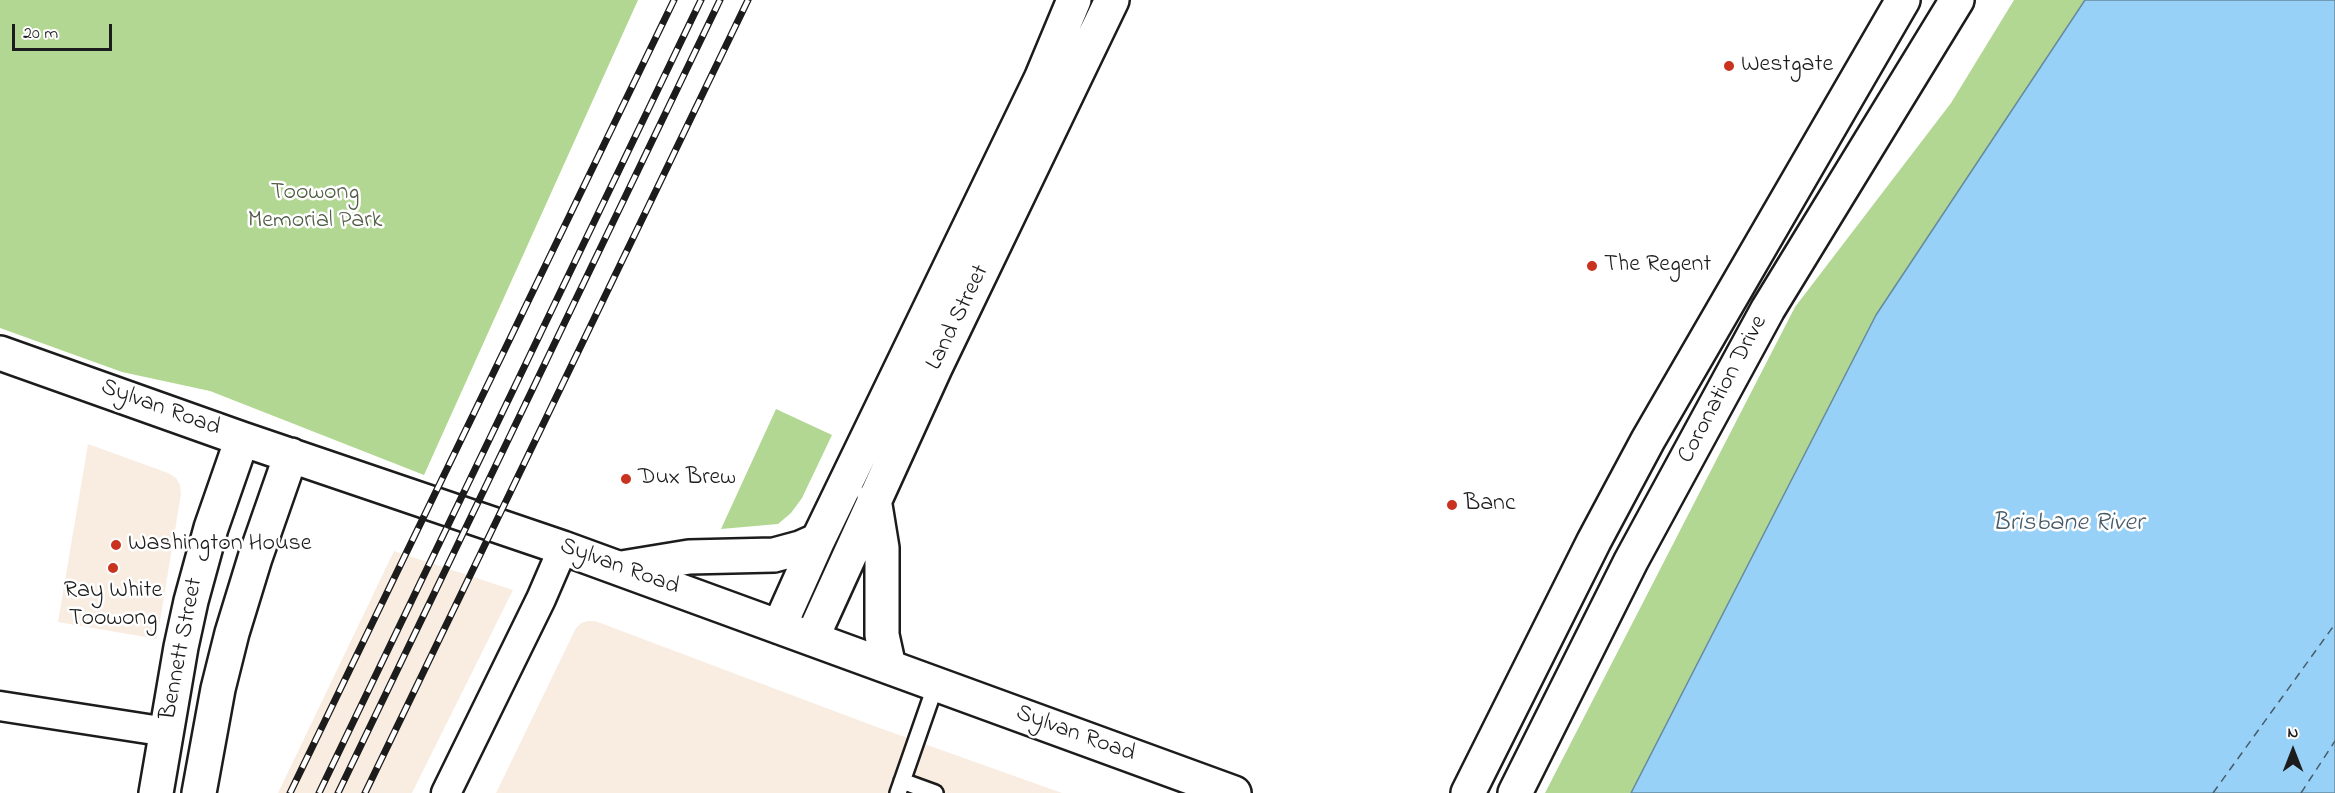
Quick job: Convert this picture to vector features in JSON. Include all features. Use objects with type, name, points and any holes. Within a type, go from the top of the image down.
[{"type":"main road","name":"Land Street","points":[[778,627],[1041,79],[1074,0]]},
{"type":"main road","name":"Land Street","points":[[812,638],[874,499],[1112,0]]},
{"type":"main road","name":"Coronation Drive","points":[[1515,793],[1631,561],[1768,309],[1957,0]]},
{"type":"main road","name":"Coronation Drive","points":[[1468,793],[1594,541],[1648,440],[1896,1]]},
{"type":"main road","name":"Sylvan Road","points":[[0,352],[242,439],[620,568],[812,638],[936,684],[1179,784],[1234,793]]},
{"type":"main road","name":"Bennett Street","points":[[156,793],[181,647],[201,561],[242,439]]},
{"type":"main road","name":"Bennett Street","points":[[199,793],[218,689],[232,633],[291,455]]},
{"type":"main road","points":[[874,499],[882,548],[882,635],[890,667]]},
{"type":"main road","points":[[620,568],[689,557],[774,555],[818,540]]},
{"type":"main road","points":[[167,732],[209,738]]},
{"type":"street","points":[[446,793],[541,599],[563,548]]},
{"type":"street","points":[[0,706],[167,732]]},
{"type":"lane","points":[[935,793],[900,787],[936,684]]},
{"type":"shaded area","points":[[88,444],[168,473],[176,478],[180,485],[181,494],[157,639],[58,622]]},
{"type":"shaded area","points":[[394,551],[513,590],[412,793],[278,793]]},
{"type":"shaded area","points":[[588,621],[595,621],[874,726],[1062,793],[496,793],[576,628]]},
{"type":"green space","name":"Toowong Memorial Park","points":[[0,0],[638,0],[424,475],[210,391],[122,372],[0,328]]},
{"type":"green space","points":[[2014,0],[2085,0],[1876,315],[1631,793],[1545,793],[1795,307],[1951,103]]},
{"type":"green space","points":[[776,409],[832,435],[802,498],[791,513],[778,524],[721,529]]},
{"type":"water","name":"Brisbane River","points":[[2085,0],[2335,0],[2335,793],[1631,793],[1876,315]]},
{"type":"ferry route","points":[[2213,793],[2335,624]]},
{"type":"ferry route","points":[[2301,793],[2335,741]]},
{"type":"railway","points":[[290,793],[674,0]]},
{"type":"railway","points":[[319,793],[701,0]]},
{"type":"railway","points":[[338,793],[720,0]]},
{"type":"railway","points":[[365,793],[748,0]]},
{"type":"place","name":"Westgate","points":[[1729,66]]},
{"type":"place","name":"The Regent","points":[[1592,266]]},
{"type":"place","name":"Dux Brew","points":[[626,479]]},
{"type":"place","name":"Banc","points":[[1452,505]]},
{"type":"place","name":"Washington House","points":[[116,545]]},
{"type":"place","name":"Ray White Toowong","points":[[113,568]]}]
